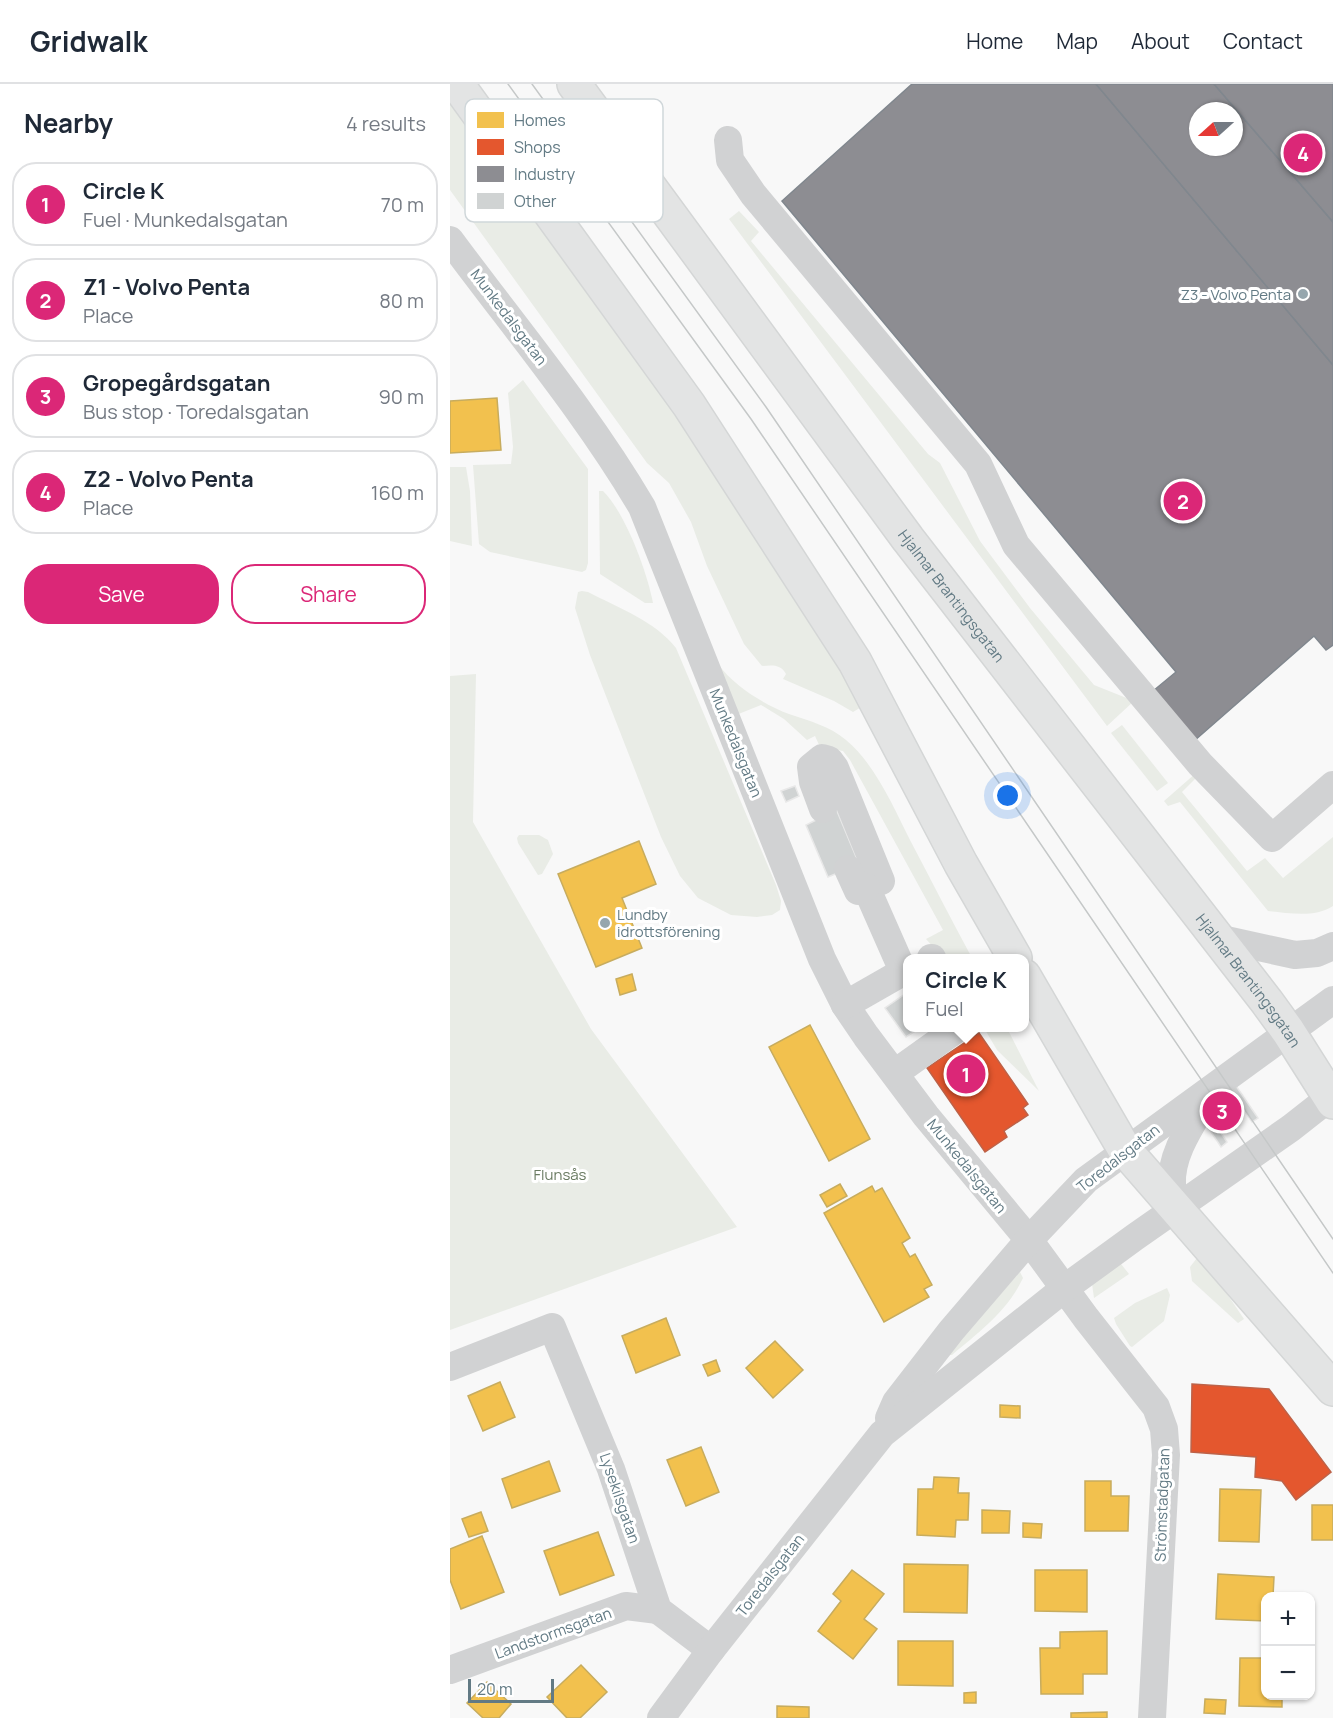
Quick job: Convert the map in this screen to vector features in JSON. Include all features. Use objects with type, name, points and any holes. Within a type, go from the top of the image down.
[{"type":"main road","points":[[457,84],[468,99]]},
{"type":"main road","name":"Hjalmar Brantingsgatan","points":[[574,84],[585,99]]},
{"type":"main road","name":"Hjalmar Brantingsgatan","points":[[663,205],[909,539],[1288,1031],[1332,1098]]},
{"type":"main road","points":[[557,222],[689,405],[849,652],[961,864],[1013,954]]},
{"type":"main road","points":[[1029,985],[1125,1150],[1333,1389]]},
{"type":"street","points":[[728,140],[730,160],[753,194],[978,464],[1016,545],[1206,770],[1272,838],[1333,785]]},
{"type":"street","name":"Munkedalsgatan","points":[[450,240],[579,410],[615,462],[642,507],[822,959],[845,1005],[926,1116],[1029,1240]]},
{"type":"street","points":[[823,809],[813,782],[811,767],[822,758],[829,760],[835,768],[881,881],[857,878],[903,966]]},
{"type":"street","points":[[1217,938],[1295,955],[1317,953],[1333,946]]},
{"type":"street","points":[[845,1005],[903,971]]},
{"type":"street","name":"Toredalsgatan","points":[[882,1434],[896,1402],[951,1331],[1029,1240],[1086,1180],[1333,1000]]},
{"type":"street","points":[[895,1073],[952,1032]]},
{"type":"street","name":"Toredalsgatan","points":[[1176,1208],[1172,1184],[1174,1163],[1184,1139],[1215,1084]]},
{"type":"street","name":"Toredalsgatan","points":[[669,1715],[711,1650],[882,1434],[1065,1288],[1332,1098]]},
{"type":"street","points":[[1029,1240],[1065,1288]]},
{"type":"street","name":"Strömstadgatan","points":[[1065,1288],[1156,1407],[1164,1429],[1166,1455],[1152,1718]]},
{"type":"street","name":"Lysekilsgatan","points":[[450,1367],[552,1327],[611,1469],[658,1610]]},
{"type":"street","name":"Landstormsgatan","points":[[450,1670],[626,1606],[658,1610]]},
{"type":"street","points":[[658,1610],[711,1650]]},
{"type":"green space","points":[[450,101],[465,122],[465,211],[450,190]]},
{"type":"green space","points":[[739,211],[759,232],[751,241],[928,454],[940,463],[980,541],[1030,608],[1094,685],[1134,701],[1107,726],[729,219]]},
{"type":"green space","points":[[473,222],[538,222],[670,405],[865,705],[853,712],[834,701],[783,679],[786,674],[782,668],[773,665],[762,666],[744,644],[707,566],[691,522],[669,483],[647,463]]},
{"type":"green space","points":[[523,380],[588,469],[588,563],[586,570],[582,572],[490,552],[479,544],[473,465],[511,464],[513,447],[508,393]]},
{"type":"green space","points":[[450,467],[466,467],[470,491],[472,546],[450,541]]},
{"type":"green space","points":[[599,491],[603,491],[612,501],[627,528],[641,560],[653,603],[645,603],[600,574]]},
{"type":"green space","points":[[582,591],[647,623],[658,630],[676,648],[776,885],[781,901],[780,910],[772,915],[757,917],[731,915],[698,898],[680,876],[661,837],[590,655],[575,608],[578,592]]},
{"type":"green space","points":[[718,664],[732,680],[759,700],[833,731],[856,750],[883,787],[970,954],[939,954],[926,939],[943,930],[843,751],[820,747],[815,736],[807,740],[784,719],[761,705],[736,715]]},
{"type":"green space","name":"Flunsås","points":[[476,674],[473,822],[591,1029],[737,1227],[450,1330],[450,676]]},
{"type":"green space","points":[[1122,725],[1168,783],[1157,791],[1111,733]]},
{"type":"green space","points":[[1196,773],[1198,776],[1182,792],[1247,871],[1265,858],[1283,878],[1333,837],[1333,906],[1310,913],[1268,911],[1180,802],[1168,806],[1164,801]]},
{"type":"green space","points":[[519,835],[539,835],[548,840],[553,854],[542,874],[538,875],[518,843]]},
{"type":"green space","points":[[986,1032],[1009,1032],[1039,1091],[997,1050]]},
{"type":"green space","points":[[1197,1258],[1223,1288],[1244,1319],[1238,1323],[1192,1281],[1190,1267]]},
{"type":"green space","points":[[1117,1259],[1129,1274],[1094,1298],[1092,1284]]},
{"type":"green space","points":[[1020,1272],[1023,1278],[1001,1311],[952,1355],[946,1355]]},
{"type":"green space","points":[[1167,1288],[1170,1295],[1164,1321],[1132,1347],[1130,1346],[1114,1318],[1135,1303]]},
{"type":"building: Homes","points":[[497,398],[501,450],[450,453],[450,401]]},
{"type":"building: Homes","name":"Lundby idrottsförening","points":[[639,841],[656,884],[622,898],[642,948],[596,967],[558,874]]},
{"type":"building: Homes","points":[[632,974],[636,990],[620,995],[616,979]]},
{"type":"building: Homes","points":[[810,1025],[870,1139],[829,1161],[769,1047]]},
{"type":"building: Homes","points":[[840,1184],[847,1196],[827,1207],[820,1195]]},
{"type":"building: Homes","points":[[872,1186],[875,1192],[882,1188],[910,1238],[902,1243],[910,1257],[915,1254],[932,1285],[924,1289],[929,1297],[884,1322],[824,1213]]},
{"type":"building: Homes","points":[[666,1318],[680,1355],[636,1373],[622,1336]]},
{"type":"building: Homes","points":[[775,1341],[803,1370],[773,1398],[746,1368]]},
{"type":"building: Homes","points":[[716,1360],[720,1371],[708,1376],[703,1365]]},
{"type":"building: Homes","points":[[500,1382],[515,1417],[483,1431],[468,1396]]},
{"type":"building: Homes","points":[[1000,1405],[1020,1406],[1020,1418],[1000,1417]]},
{"type":"building: Homes","points":[[701,1447],[719,1492],[686,1506],[667,1460]]},
{"type":"building: Homes","points":[[549,1461],[560,1491],[512,1508],[502,1479]]},
{"type":"building: Homes","points":[[934,1477],[959,1478],[958,1493],[969,1493],[968,1520],[956,1520],[955,1537],[917,1535],[918,1489],[933,1489]]},
{"type":"building: Homes","points":[[1085,1481],[1111,1481],[1111,1496],[1129,1496],[1128,1531],[1085,1531]]},
{"type":"building: Homes","points":[[1220,1489],[1261,1490],[1259,1542],[1219,1541]]},
{"type":"building: Homes","points":[[1312,1505],[1333,1505],[1333,1540],[1312,1540]]},
{"type":"building: Homes","points":[[982,1510],[1010,1511],[1009,1533],[982,1533]]},
{"type":"building: Homes","points":[[481,1512],[488,1531],[469,1537],[462,1519]]},
{"type":"building: Homes","points":[[1023,1523],[1042,1524],[1041,1538],[1023,1537]]},
{"type":"building: Homes","points":[[598,1532],[614,1575],[560,1595],[544,1551]]},
{"type":"building: Homes","points":[[482,1536],[504,1592],[461,1609],[450,1580],[450,1549]]},
{"type":"building: Homes","points":[[904,1564],[968,1565],[967,1613],[904,1612]]},
{"type":"building: Homes","points":[[852,1570],[884,1594],[864,1619],[877,1629],[853,1659],[818,1631],[841,1601],[833,1594]]},
{"type":"building: Homes","points":[[1035,1570],[1087,1570],[1087,1612],[1035,1611]]},
{"type":"building: Homes","points":[[1218,1574],[1274,1577],[1273,1592],[1261,1592],[1261,1621],[1216,1619]]},
{"type":"building: Homes","points":[[1107,1631],[1107,1674],[1083,1674],[1083,1694],[1041,1694],[1040,1648],[1060,1648],[1060,1632]]},
{"type":"building: Homes","points":[[898,1641],[953,1641],[953,1686],[898,1685]]},
{"type":"building: Homes","points":[[1240,1658],[1261,1658],[1261,1700],[1282,1700],[1282,1707],[1239,1706]]},
{"type":"building: Homes","points":[[581,1665],[607,1692],[580,1718],[567,1718],[547,1697]]},
{"type":"building: Homes","points":[[487,1682],[511,1704],[499,1718],[483,1718],[467,1703]]},
{"type":"building: Homes","points":[[976,1692],[976,1703],[964,1703],[964,1693]]},
{"type":"building: Homes","points":[[1205,1699],[1226,1700],[1225,1714],[1204,1713]]},
{"type":"building: Homes","points":[[777,1706],[809,1707],[809,1718],[777,1718]]},
{"type":"building: Homes","points":[[1107,1712],[1107,1718],[1071,1718],[1071,1713]]},
{"type":"building: Shops","points":[[979,1033],[1028,1104],[1023,1108],[1028,1115],[1004,1131],[1007,1137],[985,1152],[927,1068]]},
{"type":"building: Shops","points":[[1192,1384],[1269,1389],[1331,1472],[1296,1500],[1282,1481],[1255,1477],[1256,1457],[1191,1452]]},
{"type":"building: Industry","points":[[912,84],[1096,84],[1333,365],[1333,645],[1326,650],[1314,636],[1194,741],[1153,691],[1176,672],[782,201]]},
{"type":"building: Industry","name":"Z3 - Volvo Penta","points":[[1096,84],[1214,84],[1230,102],[1189,102],[1189,156],[1243,156],[1243,118],[1333,222],[1333,365]]},
{"type":"building: Industry","points":[[1214,84],[1333,84],[1333,222],[1243,118],[1243,102],[1230,102]]},
{"type":"building: Other","points":[[795,786],[799,796],[786,802],[781,791]]},
{"type":"building: Other","points":[[834,804],[859,864],[828,877],[806,825],[816,820]]},
{"type":"building: Other","points":[[903,995],[903,1032],[914,1032],[906,1037],[885,1008]]},
{"type":"building: Other","points":[[1234,1083],[1258,1118],[1252,1122],[1228,1087]]},
{"type":"building: Other","points":[[1202,1104],[1227,1142],[1221,1147],[1195,1108]]},
{"type":"tram line","points":[[508,84],[519,99]]},
{"type":"tram line","points":[[532,84],[543,99]]},
{"type":"tram line","points":[[608,222],[751,419],[1333,1273]]},
{"type":"tram line","points":[[632,222],[766,407],[1333,1239]]},
{"type":"place","name":"Z2 - Volvo Penta","points":[[1303,153]]},
{"type":"place","name":"Z3 - Volvo Penta","points":[[1303,294]]},
{"type":"place","name":"Z1 - Volvo Penta","points":[[1183,501]]},
{"type":"place","name":"Lundby idrottsförening","points":[[605,923]]},
{"type":"place","name":"Circle K","points":[[966,1074]]},
{"type":"place","name":"Gropegårdsgatan","points":[[1222,1111]]}]
